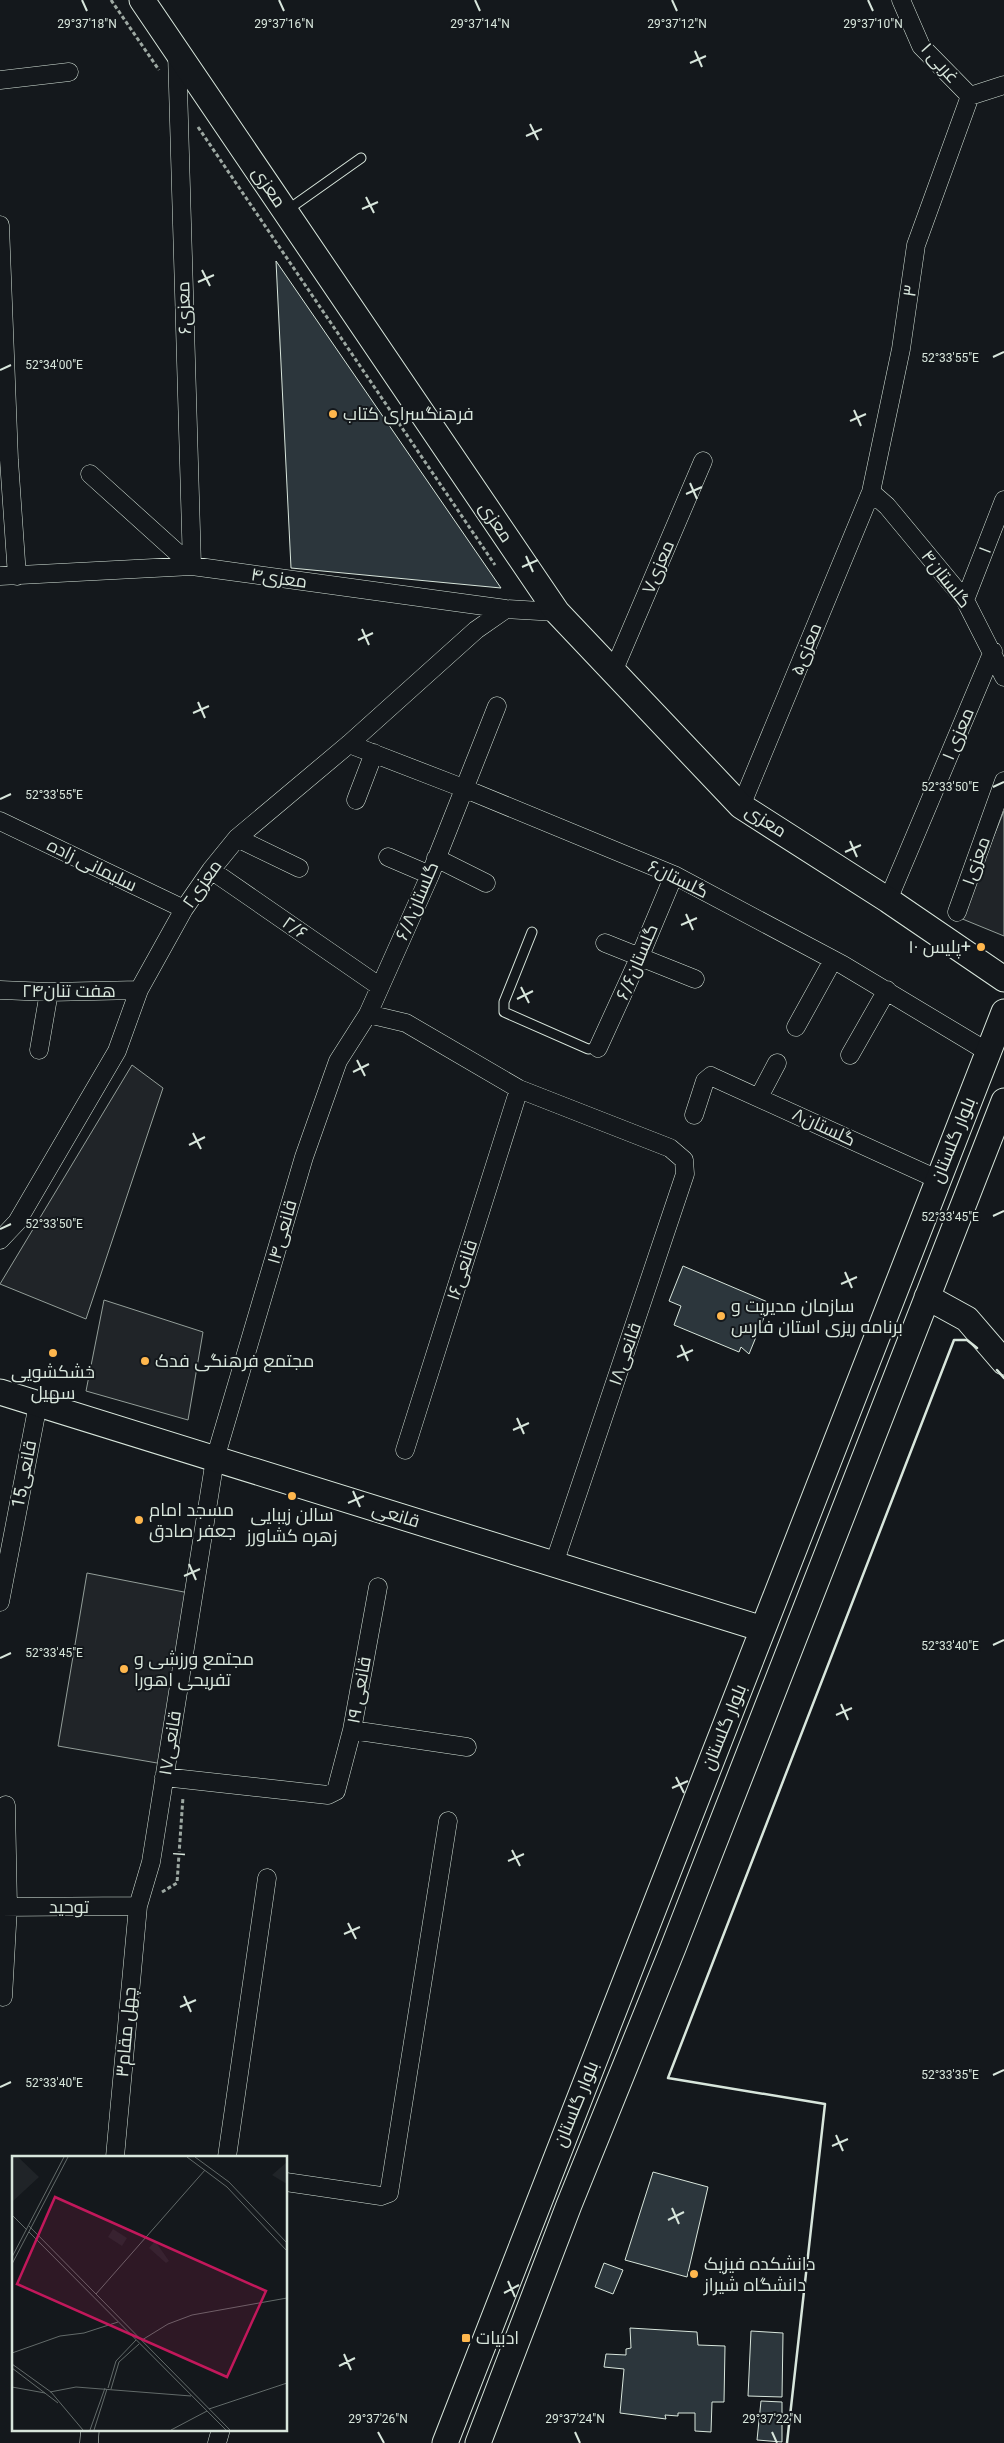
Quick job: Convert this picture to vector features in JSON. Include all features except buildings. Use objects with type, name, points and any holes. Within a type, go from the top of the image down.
[{"type":"main road","name":"معزی","points":[[142,0],[557,612],[741,806],[888,900],[1004,979]]},
{"type":"main road","name":"بلوار گلستان","points":[[444,2443],[1004,1012]]},
{"type":"main road","name":"بلوار گلستان","points":[[478,2443],[569,2205],[673,1948],[1004,1101]]},
{"type":"main road","points":[[927,1297],[968,1319],[1004,1362]]},
{"type":"main road","name":"قانعی","points":[[0,1392],[763,1629]]},
{"type":"main road","points":[[641,1938],[673,1948]]},
{"type":"main road","points":[[540,2195],[569,2205]]},
{"type":"street","name":"۱ غربی","points":[[901,0],[921,46],[970,96]]},
{"type":"street","name":"۶معزی","points":[[177,51],[192,566]]},
{"type":"street","points":[[0,80],[68,72]]},
{"type":"street","points":[[970,96],[1004,85]]},
{"type":"street","name":"۳","points":[[871,492],[901,350],[916,245],[970,96]]},
{"type":"street","points":[[0,225],[9,576]]},
{"type":"street","name":"۷معزی","points":[[613,672],[703,461]]},
{"type":"street","points":[[90,474],[192,566]]},
{"type":"street","name":"گلستان۴","points":[[871,492],[887,506],[965,600],[993,651],[1004,677]]},
{"type":"street","name":"۵معزی","points":[[741,806],[871,492]]},
{"type":"street","name":"۱","points":[[965,600],[1004,500]]},
{"type":"street","name":"۴معزی","points":[[9,576],[192,566],[506,609],[557,612]]},
{"type":"street","name":"۲معزی","points":[[0,1240],[17,1222],[117,1051],[139,990],[184,909],[211,870],[237,838],[349,744],[476,630],[506,609]]},
{"type":"street","name":"معزی ۱","points":[[888,900],[993,651]]},
{"type":"street","name":"۶/۸گلستان","points":[[368,1014],[430,875],[497,706]]},
{"type":"street","name":"گلستان۶","points":[[349,744],[463,788],[674,875],[887,990],[988,1052]]},
{"type":"street","points":[[356,800],[374,753]]},
{"type":"street","name":"۱معزی","points":[[957,912],[1004,781]]},
{"type":"street","name":"سلیمانی زاده","points":[[0,821],[184,909]]},
{"type":"street","points":[[237,838],[299,868]]},
{"type":"street","points":[[388,857],[430,875]]},
{"type":"street","points":[[436,858],[486,883]]},
{"type":"street","name":"۲/۶","points":[[211,870],[379,986]]},
{"type":"street","name":"۶/۶گلستان","points":[[598,1048],[602,1043],[674,875]]},
{"type":"street","points":[[604,942],[695,979]]},
{"type":"street","points":[[796,1027],[833,960]]},
{"type":"street","name":"هفت تنان۲۴","points":[[0,990],[49,992],[139,990]]},
{"type":"street","points":[[850,1055],[887,990]]},
{"type":"street","points":[[39,1050],[49,992]]},
{"type":"street","points":[[368,1014],[406,1023],[519,1089]]},
{"type":"street","name":"۱۴قانعی","points":[[215,1459],[304,1157],[338,1061],[368,1014]]},
{"type":"street","points":[[759,1097],[776,1064]]},
{"type":"street","name":"گلستان۸","points":[[694,1114],[705,1081],[710,1076],[937,1180]]},
{"type":"street","name":"۱۸قانعی","points":[[519,1089],[670,1148],[684,1160],[685,1174],[554,1564]]},
{"type":"street","name":"۱۶قانعی","points":[[404,1450],[519,1089]]},
{"type":"street","name":"15قانعی","points":[[0,1602],[38,1404]]},
{"type":"street","name":"۱۷قانعی","points":[[138,1906],[151,1862],[215,1459]]},
{"type":"street","name":"قانعی ۱۹","points":[[184,1779],[328,1795],[336,1790],[352,1730],[378,1588]]},
{"type":"street","points":[[352,1730],[467,1747]]},
{"type":"street","points":[[164,1777],[184,1779]]},
{"type":"street","points":[[3,1997],[6,1805]]},
{"type":"street","points":[[288,2182],[381,2196],[389,2193],[448,1821]]},
{"type":"street","points":[[227,2156],[266,1878]]},
{"type":"street","name":"توحید","points":[[4,1907],[138,1906]]},
{"type":"street","name":"چهل مقام۳","points":[[115,2156],[138,1906]]},
{"type":"street","points":[[89,2443],[90,2430]]},
{"type":"street","points":[[216,2443],[221,2430]]},
{"type":"lane","points":[[286,212],[361,158]]},
{"type":"lane","points":[[532,932],[504,1002],[504,1012],[588,1049],[598,1048]]},
{"type":"path","points":[[111,0],[495,565]]},
{"type":"path","name":"۱","points":[[138,1906],[177,1883],[184,1779]]},
{"type":"shaded area","points":[[1004,811],[1004,936],[960,918]]},
{"type":"shaded area","points":[[132,1065],[163,1088],[86,1319],[0,1284]]},
{"type":"shaded area","name":"مجتمع فرهنگی فدک","points":[[104,1300],[203,1332],[188,1420],[86,1391]]},
{"type":"shaded area","name":"مجتمع ورزشی و تفریحی اهورا","points":[[87,1573],[189,1593],[163,1764],[58,1746]]},
{"type":"wall","points":[[787,2443],[825,2104],[668,2078],[954,1340],[967,1340],[977,1348]]},
{"type":"wall","points":[[997,1370],[1004,1378]]},
{"type":"place","name":"فرهنگسرای کتاب","points":[[333,414]]},
{"type":"place","name":"پلیس ۱۰+","points":[[981,947]]},
{"type":"place","name":"سازمان مدیریت و برنامه ریزی استان فارس","points":[[721,1316]]},
{"type":"place","name":"خشکشویی سهیل","points":[[53,1353]]},
{"type":"place","name":"مجتمع فرهنگی فدک","points":[[145,1361]]},
{"type":"place","name":"سالن زیبایی زهره کشاورز","points":[[292,1496]]},
{"type":"place","name":"مسجد امام جعفر صادق","points":[[139,1520]]},
{"type":"place","name":"مجتمع ورزشی و تفریحی اهورا","points":[[124,1669]]},
{"type":"place","name":"دانشکده فیزیک دانشگاه شیراز","points":[[694,2274]]},
{"type":"place","name":"ادبیات","points":[[466,2338]]}]
